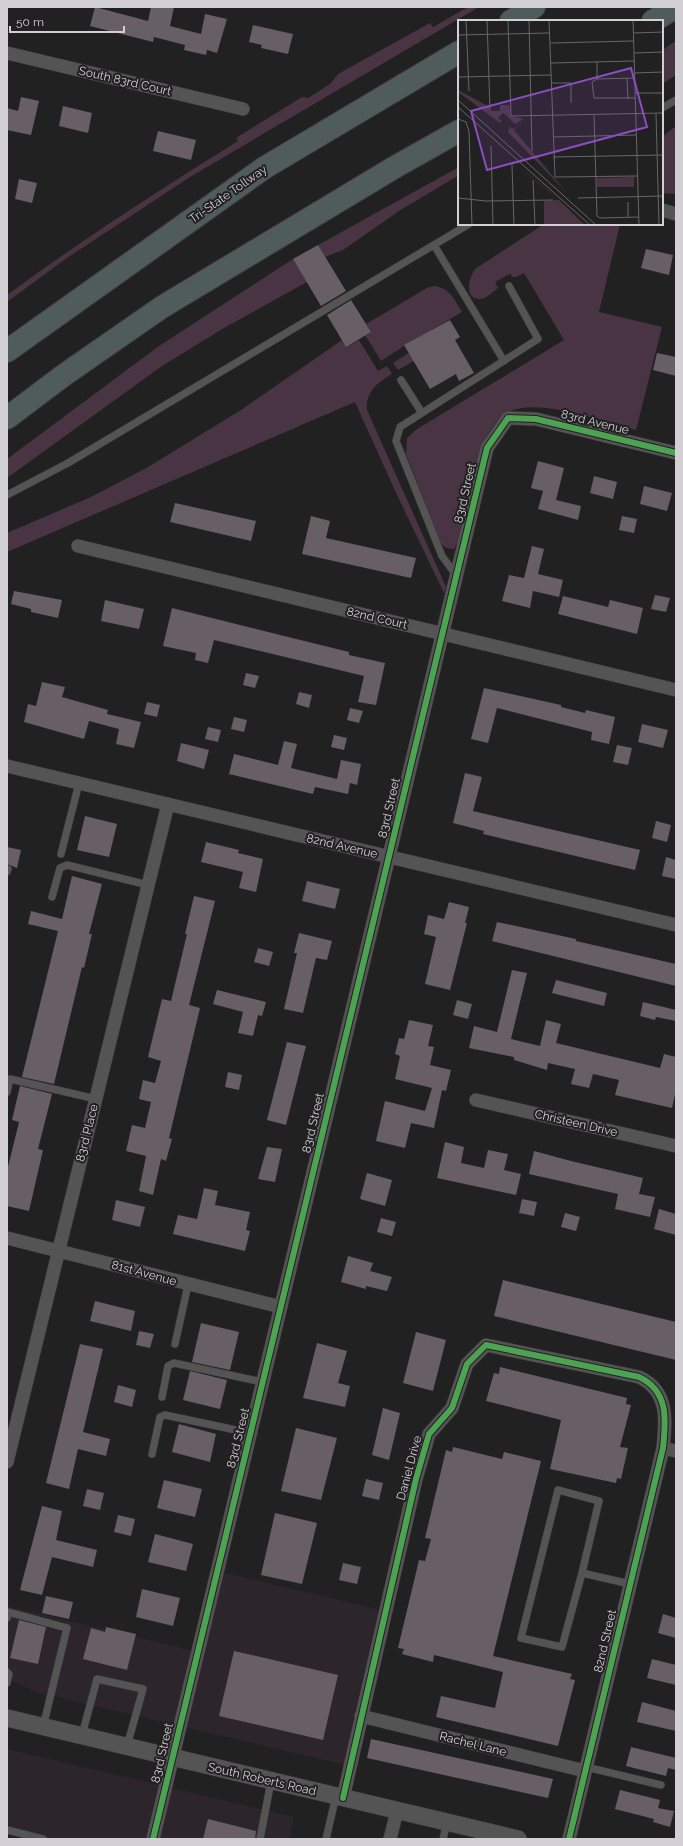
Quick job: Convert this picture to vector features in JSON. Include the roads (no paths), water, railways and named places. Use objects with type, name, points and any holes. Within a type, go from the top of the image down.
[{"type":"highway","points":[[513,20],[534,7]]},
{"type":"highway","points":[[655,20],[676,7]]},
{"type":"highway","name":"Tri-State Tollway","points":[[7,351],[264,168],[458,53]]},
{"type":"highway","points":[[7,418],[64,375],[162,307],[395,167],[458,132]]},
{"type":"street","name":"South 83rd Court","points":[[7,53],[243,110]]},
{"type":"street","points":[[663,210],[676,214]]},
{"type":"street","name":"83rd Street","points":[[153,1839],[487,448],[508,418]]},
{"type":"street","name":"83rd Avenue","points":[[508,418],[536,419],[676,453]]},
{"type":"street","name":"82nd Court","points":[[78,546],[676,690]]},
{"type":"street","name":"82nd Avenue","points":[[7,766],[676,925]]},
{"type":"street","name":"83rd Place","points":[[7,1462],[168,804]]},
{"type":"street","name":"Christeen Drive","points":[[476,1100],[676,1146]]},
{"type":"street","name":"81st Avenue","points":[[7,1238],[59,1250],[188,1285],[281,1307]]},
{"type":"street","name":"Daniel Drive","points":[[340,1797],[361,1716],[416,1479],[429,1434],[452,1408],[467,1364],[486,1346],[639,1378],[650,1382],[664,1408],[666,1423],[662,1448]]},
{"type":"street","points":[[662,1448],[676,1451]]},
{"type":"street","name":"82nd Street","points":[[569,1839],[662,1448]]},
{"type":"street","name":"Rachel Lane","points":[[361,1716],[586,1769]]},
{"type":"street","name":"South Roberts Road","points":[[7,1718],[518,1839]]},
{"type":"street","points":[[390,1839],[397,1811]]},
{"type":"lane","points":[[663,107],[676,100]]},
{"type":"lane","points":[[7,495],[68,463],[467,225]]},
{"type":"lane","points":[[434,245],[504,361]]},
{"type":"lane","points":[[456,575],[442,556],[396,441],[400,427],[538,339],[509,286]]},
{"type":"lane","points":[[401,380],[422,413]]},
{"type":"lane","points":[[61,854],[79,783]]},
{"type":"lane","points":[[52,897],[60,868],[66,865],[148,885]]},
{"type":"lane","points":[[7,1092],[10,1079],[96,1099]]},
{"type":"lane","points":[[174,1344],[188,1285]]},
{"type":"lane","points":[[162,1397],[168,1366],[174,1362],[262,1382]]},
{"type":"lane","points":[[152,1454],[160,1417],[165,1415],[250,1433]]},
{"type":"lane","points":[[558,1490],[599,1501],[582,1573],[562,1647],[522,1638],[558,1490]]},
{"type":"lane","points":[[582,1573],[630,1584]]},
{"type":"lane","points":[[7,1614],[67,1628],[43,1727]]},
{"type":"lane","points":[[7,1672],[9,1674],[7,1683]]},
{"type":"lane","points":[[82,1736],[97,1679],[143,1689],[127,1747]]},
{"type":"lane","points":[[586,1769],[661,1785]]},
{"type":"lane","points":[[260,1839],[271,1781]]},
{"type":"lane","points":[[326,1839],[340,1797]]},
{"type":"lane","points":[[443,1839],[447,1822]]},
{"type":"lane","points":[[7,1830],[43,1839]]}]
